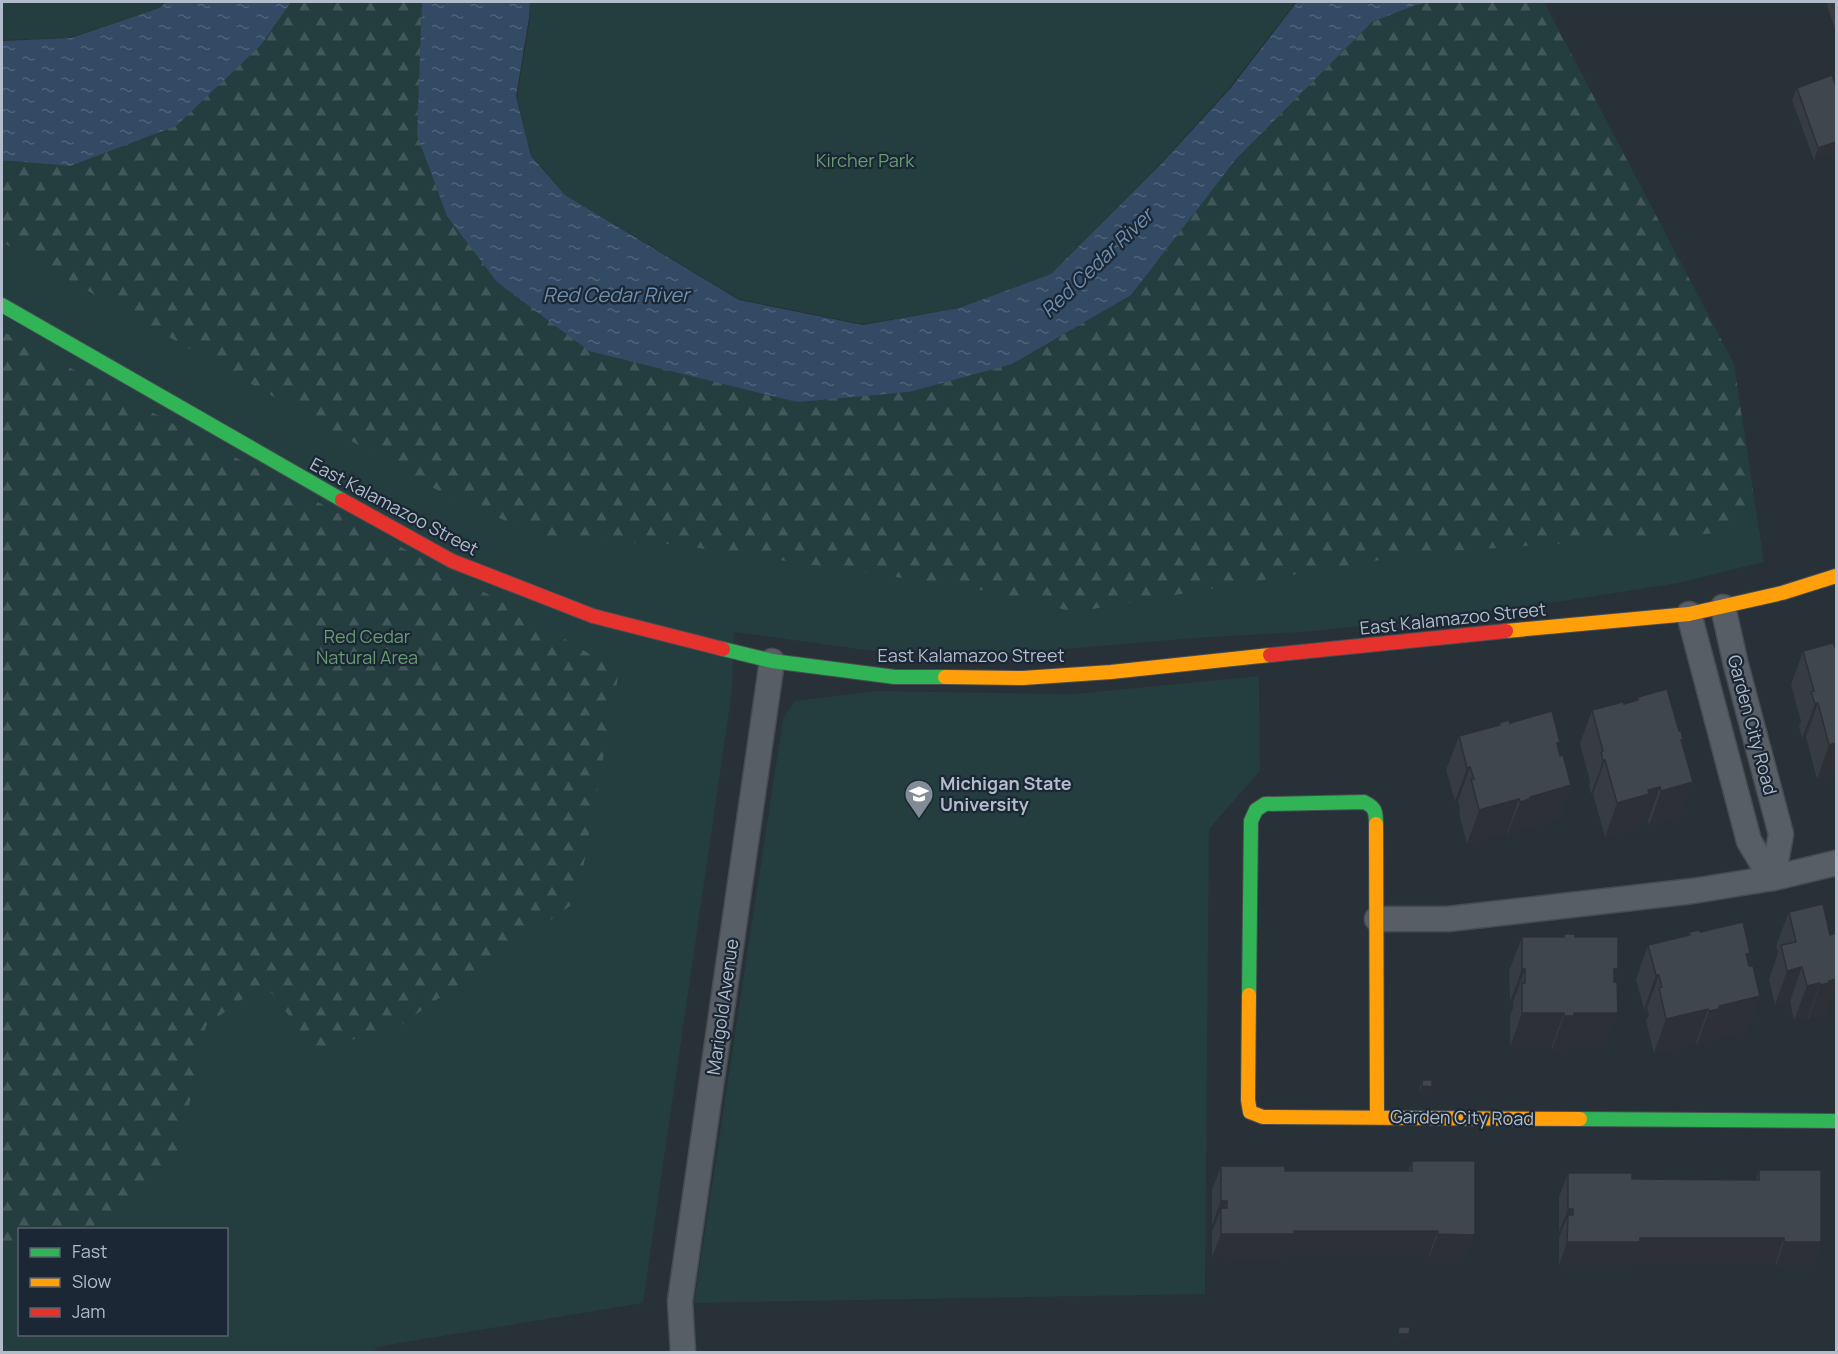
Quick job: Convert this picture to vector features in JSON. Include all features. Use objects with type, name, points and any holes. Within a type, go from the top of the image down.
[{"type":"street","name":"East Kalamazoo Street","points":[[2,305],[314,485],[452,561],[592,616],[772,661],[895,677],[1023,678],[1111,672],[1689,614],[1821,582],[1836,576]]},
{"type":"street","name":"Garden City Road","points":[[1723,607],[1781,834],[1772,878]]},
{"type":"street","name":"Garden City Road","points":[[1689,614],[1749,840],[1772,878]]},
{"type":"street","name":"Marigold Avenue","points":[[683,1353],[680,1301],[772,661]]},
{"type":"street","name":"Garden City Road","points":[[1377,919],[1376,812],[1373,806],[1364,802],[1265,804],[1256,810],[1251,820],[1248,1100],[1250,1112],[1263,1117],[1836,1121]]},
{"type":"street","points":[[1377,1117],[1377,919],[1448,919],[1693,891],[1772,878],[1836,863]]},
{"type":"green space","points":[[2,2],[165,2],[158,8],[69,38],[2,40]]},
{"type":"green space","name":"Red Cedar Natural Area","points":[[291,2],[422,2],[417,135],[909,392],[1430,2],[1544,2],[1734,364],[1764,562],[1678,583],[1437,618],[1304,632],[1195,638],[993,655],[880,652],[734,632],[732,691],[643,1303],[376,1347],[375,1352],[2,1352],[2,160],[261,45]]},
{"type":"green space","points":[[291,2],[422,2],[417,135],[797,402],[1131,295],[1236,159],[1372,22],[1430,2],[1544,2],[1734,364],[1754,499],[1734,532],[1421,553],[1075,612],[977,589],[671,544],[550,541],[439,491],[2,242],[2,160],[70,166],[261,45]]},
{"type":"green space","name":"Kircher Park","points":[[530,2],[1296,2],[1229,88],[1159,165],[1051,274],[959,308],[862,324],[739,299],[565,195],[531,155],[517,97],[530,18]]},
{"type":"green space","points":[[2,331],[517,610],[619,672],[577,901],[398,1027],[315,1050],[264,983],[206,1026],[178,1157],[91,1228],[18,1228],[18,1252],[2,1250]]},
{"type":"green space","points":[[1259,676],[1260,771],[1209,829],[1205,1294],[694,1303],[783,719],[794,701],[875,691],[1074,694]]},
{"type":"water","points":[[166,2],[291,2],[261,45],[176,126],[70,166],[2,160],[2,41],[71,38],[159,8]]},
{"type":"water","name":"Red Cedar River","points":[[422,2],[530,2],[516,96],[531,156],[565,195],[739,300],[863,325],[959,308],[1051,274],[1160,165],[1230,89],[1297,2],[1430,2],[1372,22],[1236,159],[1131,295],[1012,364],[909,392],[797,402],[589,351],[497,282],[447,216],[417,135]]},
{"type":"building","points":[[1832,75],[1836,87],[1836,142],[1818,148],[1797,88]]},
{"type":"building","points":[[1833,643],[1836,647],[1836,743],[1829,745],[1818,703],[1815,704],[1811,692],[1814,691],[1803,651]]},
{"type":"building","points":[[1667,689],[1679,731],[1681,731],[1683,739],[1681,740],[1693,782],[1661,791],[1660,787],[1648,790],[1649,794],[1617,803],[1605,760],[1603,761],[1601,752],[1603,751],[1592,710],[1623,702],[1624,704],[1638,700],[1638,697]]},
{"type":"building","points":[[1552,711],[1560,742],[1557,743],[1560,756],[1563,755],[1571,785],[1520,802],[1519,799],[1479,810],[1471,779],[1474,779],[1470,767],[1467,768],[1459,736],[1500,725],[1499,723],[1509,720],[1510,723]]},
{"type":"building","points":[[1823,904],[1830,935],[1836,933],[1836,979],[1829,983],[1807,986],[1802,967],[1787,971],[1781,945],[1796,942],[1789,912]]},
{"type":"building","points":[[1743,922],[1750,953],[1746,954],[1749,966],[1753,966],[1760,996],[1719,1006],[1719,1009],[1709,1011],[1708,1009],[1666,1019],[1659,988],[1662,987],[1659,975],[1656,975],[1648,945],[1690,935],[1689,932],[1700,930],[1700,932]]},
{"type":"building","points":[[1564,934],[1575,934],[1575,937],[1618,937],[1618,969],[1614,969],[1614,982],[1617,982],[1618,1013],[1574,1013],[1574,1016],[1564,1016],[1564,1013],[1522,1013],[1522,983],[1525,983],[1525,969],[1522,969],[1522,937],[1564,937]]},
{"type":"building","points":[[1422,1080],[1432,1080],[1432,1087],[1422,1086]]},
{"type":"building","points":[[1412,1161],[1475,1161],[1475,1235],[1438,1234],[1438,1231],[1294,1231],[1294,1234],[1221,1234],[1221,1208],[1227,1208],[1227,1201],[1221,1201],[1221,1166],[1285,1166],[1285,1171],[1412,1171]]},
{"type":"building","points":[[1759,1170],[1821,1170],[1821,1242],[1784,1242],[1784,1238],[1640,1238],[1640,1242],[1567,1242],[1568,1215],[1573,1215],[1573,1209],[1568,1209],[1568,1173],[1632,1173],[1632,1179],[1759,1180]]},
{"type":"building","points":[[1399,1327],[1410,1327],[1409,1334],[1398,1334]]},
{"type":"traffic: fast","points":[[2,305],[342,500]]},
{"type":"traffic: fast","points":[[723,649],[772,661],[895,677],[945,677]]},
{"type":"traffic: fast","points":[[1249,995],[1251,821],[1256,810],[1265,804],[1364,802],[1374,810],[1376,824]]},
{"type":"traffic: fast","points":[[1580,1119],[1836,1121]]},
{"type":"traffic: slow","points":[[1506,631],[1689,614],[1782,593],[1836,576]]},
{"type":"traffic: slow","points":[[945,677],[1023,678],[1111,672],[1270,655]]},
{"type":"traffic: slow","points":[[1376,824],[1377,1117]]},
{"type":"traffic: slow","points":[[1249,995],[1248,1100],[1250,1112],[1263,1117],[1580,1119]]},
{"type":"traffic: jam","points":[[342,500],[452,561],[593,616],[723,649]]},
{"type":"traffic: jam","points":[[1270,655],[1506,631]]},
{"type":"place","name":"Michigan State University","points":[[919,820]]}]
